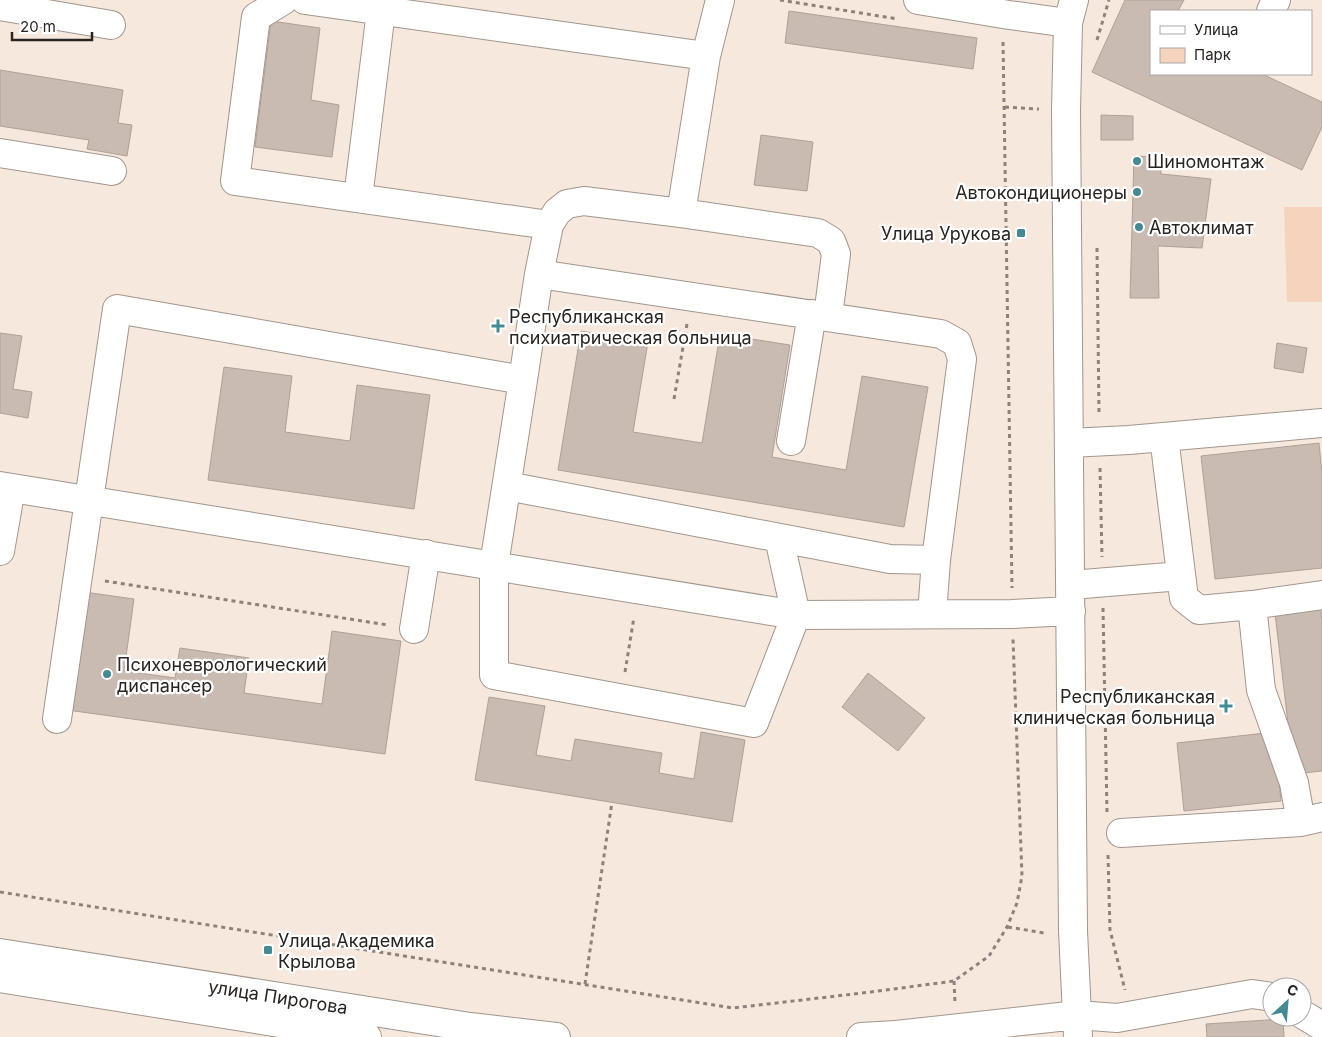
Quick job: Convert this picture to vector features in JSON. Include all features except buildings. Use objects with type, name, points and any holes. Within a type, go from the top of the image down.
[{"type":"street","points":[[284,0],[256,17],[235,181],[549,225]]},
{"type":"street","points":[[305,0],[706,56]]},
{"type":"street","points":[[681,213],[706,56],[720,0]]},
{"type":"street","points":[[912,10],[968,4],[1071,11],[1066,110],[1073,931],[1080,1030]]},
{"type":"street","points":[[0,6],[111,25]]},
{"type":"street","points":[[358,198],[381,11]]},
{"type":"street","points":[[0,153],[112,171]]},
{"type":"street","points":[[779,538],[796,615],[754,723],[494,675],[494,565],[524,380],[538,274],[549,225],[557,212],[567,204],[584,201],[818,233],[831,241],[836,254],[791,440]]},
{"type":"street","points":[[538,274],[941,334],[957,343],[962,359],[936,560],[932,614]]},
{"type":"street","points":[[57,719],[117,309],[524,380]]},
{"type":"street","points":[[1070,443],[1322,423]]},
{"type":"street","points":[[1164,437],[1184,598],[1199,610],[1322,595]]},
{"type":"street","points":[[507,486],[890,559],[936,560]]},
{"type":"street","points":[[0,552],[6,487],[796,615],[1012,614],[1071,598],[1181,576]]},
{"type":"street","points":[[414,629],[426,554]]},
{"type":"street","points":[[1112,835],[1311,819],[1294,783],[1261,690],[1252,605]]},
{"type":"street","name":"улица Пирогова","points":[[0,953],[352,1029]]},
{"type":"street","name":"улица Пирогова","points":[[0,978],[352,1029],[470,1028],[556,1037]]},
{"type":"street","points":[[861,1037],[1080,1030],[1122,1007],[1252,994],[1262,996]]},
{"type":"path","points":[[780,0],[912,10]]},
{"type":"path","points":[[1095,46],[1109,0]]},
{"type":"path","points":[[1003,35],[1012,588]]},
{"type":"path","points":[[1005,107],[1042,109]]},
{"type":"path","points":[[1097,242],[1099,415]]},
{"type":"path","points":[[674,399],[692,296]]},
{"type":"path","points":[[1100,464],[1102,563]]},
{"type":"path","points":[[77,577],[414,629]]},
{"type":"path","points":[[621,699],[638,589]]},
{"type":"path","points":[[1103,605],[1112,835],[1110,930],[1122,1007]]},
{"type":"path","points":[[0,892],[733,1008],[954,981],[989,956],[1007,927],[1017,902],[1022,876],[1013,638]]},
{"type":"path","points":[[585,984],[612,802]]},
{"type":"path","points":[[1007,927],[1044,933]]},
{"type":"path","points":[[954,981],[956,1004]]},
{"type":"green space","points":[[1284,207],[1322,207],[1322,302],[1287,302]]},
{"type":"place","name":"Шиномонтаж","points":[[1137,161]]},
{"type":"place","name":"Автокондиционеры","points":[[1137,192]]},
{"type":"place","name":"Автоклимат","points":[[1139,227]]},
{"type":"place","name":"Улица Урукова","points":[[1021,233]]},
{"type":"place","name":"Республиканская психиатрическая больница","points":[[498,326]]},
{"type":"place","name":"Психоневрологический диспансер","points":[[107,674]]},
{"type":"place","name":"Республиканская клиническая больница","points":[[1226,706]]},
{"type":"place","name":"Улица Академика Крылова","points":[[268,950]]}]
